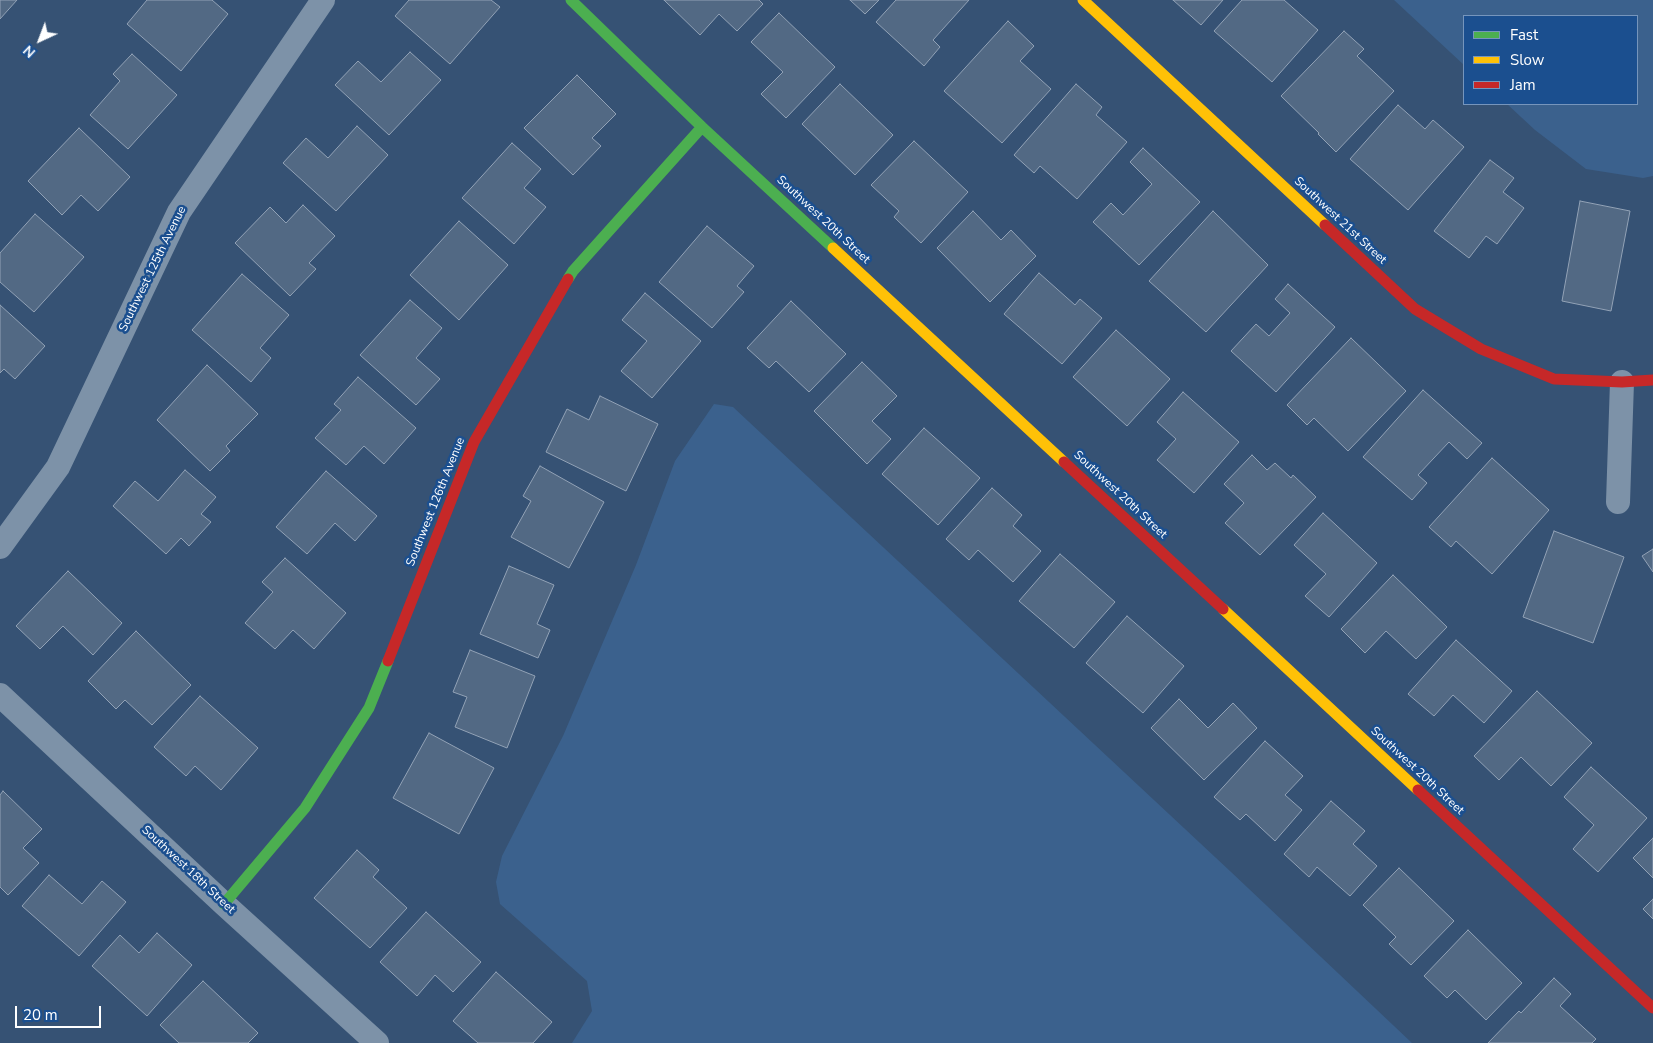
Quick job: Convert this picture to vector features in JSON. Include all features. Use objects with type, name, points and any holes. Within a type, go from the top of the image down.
[{"type":"street","name":"Southwest 125th Avenue","points":[[0,547],[58,467],[180,212],[322,0]]},
{"type":"street","name":"Southwest 20th Street","points":[[571,0],[702,126],[1653,1008]]},
{"type":"street","name":"Southwest 21st Street","points":[[1083,0],[1415,309],[1481,348],[1554,379],[1622,382],[1653,380]]},
{"type":"street","name":"Southwest 126th Avenue","points":[[224,904],[305,808],[369,708],[474,442],[573,271],[702,126]]},
{"type":"street","points":[[1618,502],[1622,382]]},
{"type":"street","name":"Southwest 18th Street","points":[[0,695],[224,904],[377,1043]]},
{"type":"water","points":[[1394,0],[1653,0],[1653,176],[1643,178],[1586,169],[1535,130],[1508,105],[1638,105],[1638,15],[1463,15],[1463,64]]},
{"type":"water","points":[[714,404],[733,407],[1412,1043],[572,1043],[592,1011],[587,981],[500,904],[496,882],[502,856],[563,736],[636,565],[675,461]]},
{"type":"building","points":[[0,0],[17,0],[0,19]]},
{"type":"building","points":[[147,0],[212,0],[228,14],[181,71],[127,24]]},
{"type":"building","points":[[409,0],[491,0],[500,7],[450,64],[395,16]]},
{"type":"building","points":[[664,0],[759,0],[763,4],[737,31],[719,14],[700,35]]},
{"type":"building","points":[[850,0],[879,0],[865,14]]},
{"type":"building","points":[[896,0],[969,0],[933,40],[940,47],[924,66],[876,22]]},
{"type":"building","points":[[1173,0],[1223,0],[1201,25]]},
{"type":"building","points":[[1242,0],[1284,0],[1318,30],[1272,82],[1214,31]]},
{"type":"building","points":[[779,13],[835,67],[786,118],[761,94],[783,72],[751,42]]},
{"type":"building","points":[[1008,21],[1034,46],[1020,61],[1051,89],[1002,143],[944,91]]},
{"type":"building","points":[[1344,31],[1364,49],[1357,56],[1394,91],[1336,152],[1281,96]]},
{"type":"building","points":[[410,52],[441,80],[389,135],[335,85],[358,61],[381,82]]},
{"type":"building","points":[[132,54],[177,95],[128,149],[90,115],[120,81],[113,74]]},
{"type":"building","points":[[577,75],[616,114],[592,138],[601,146],[573,175],[524,128]]},
{"type":"building","points":[[840,84],[893,135],[855,175],[802,124]]},
{"type":"building","points":[[1076,84],[1102,107],[1096,115],[1127,142],[1077,199],[1040,166],[1034,173],[1014,155]]},
{"type":"building","points":[[1398,105],[1425,129],[1433,120],[1464,147],[1408,210],[1350,159]]},
{"type":"building","points":[[357,126],[388,155],[336,211],[283,163],[306,138],[328,158]]},
{"type":"building","points":[[79,128],[130,177],[98,211],[81,195],[62,215],[28,181]]},
{"type":"building","points":[[914,141],[968,192],[921,243],[894,217],[899,211],[871,185]]},
{"type":"building","points":[[512,143],[541,169],[524,188],[546,207],[514,244],[462,198]]},
{"type":"building","points":[[1143,148],[1200,202],[1139,265],[1093,222],[1111,203],[1123,215],[1152,184],[1130,162]]},
{"type":"building","points":[[1490,160],[1514,178],[1503,192],[1524,208],[1497,244],[1486,236],[1469,258],[1434,231]]},
{"type":"building","points":[[1580,201],[1630,211],[1611,311],[1562,301]]},
{"type":"building","points":[[303,205],[335,236],[309,263],[316,269],[290,296],[235,243],[270,207],[286,223]]},
{"type":"building","points":[[973,211],[1001,240],[1011,230],[1036,256],[990,302],[937,248]]},
{"type":"building","points":[[1213,211],[1268,265],[1206,332],[1149,281]]},
{"type":"building","points":[[35,214],[84,257],[34,312],[0,282],[0,253]]},
{"type":"building","points":[[459,221],[508,265],[459,320],[410,275]]},
{"type":"building","points":[[707,226],[754,266],[737,286],[744,292],[712,328],[659,282]]},
{"type":"building","points":[[1039,273],[1075,305],[1080,299],[1102,318],[1062,364],[1004,314]]},
{"type":"building","points":[[242,274],[289,315],[260,348],[271,358],[251,382],[192,330]]},
{"type":"building","points":[[1288,284],[1335,327],[1276,392],[1231,351],[1256,324],[1269,336],[1290,313],[1275,299]]},
{"type":"building","points":[[645,293],[701,341],[652,398],[621,371],[647,341],[622,320]]},
{"type":"building","points":[[410,300],[442,328],[416,358],[440,379],[416,405],[360,355]]},
{"type":"building","points":[[791,301],[846,354],[809,392],[776,361],[769,368],[747,348]]},
{"type":"building","points":[[0,305],[45,346],[15,379],[4,369],[0,373]]},
{"type":"building","points":[[1116,330],[1170,379],[1127,426],[1073,377]]},
{"type":"building","points":[[1351,338],[1406,391],[1348,451],[1314,418],[1307,425],[1287,405]]},
{"type":"building","points":[[862,362],[897,396],[872,421],[891,439],[867,464],[814,411]]},
{"type":"building","points":[[207,365],[258,414],[226,446],[230,451],[210,471],[157,420]]},
{"type":"building","points":[[358,377],[416,428],[384,464],[364,446],[346,465],[315,438],[341,410],[334,404]]},
{"type":"building","points":[[1423,390],[1482,443],[1467,459],[1449,442],[1418,475],[1427,483],[1412,500],[1363,457]]},
{"type":"building","points":[[1183,392],[1239,442],[1194,493],[1157,460],[1176,439],[1157,422]]},
{"type":"building","points":[[600,396],[658,424],[626,491],[546,452],[567,409],[589,420]]},
{"type":"building","points":[[924,428],[980,478],[938,525],[882,474]]},
{"type":"building","points":[[1252,455],[1267,470],[1275,463],[1291,478],[1293,475],[1316,497],[1260,555],[1225,523],[1244,503],[1224,484]]},
{"type":"building","points":[[1492,458],[1549,510],[1492,574],[1456,541],[1451,547],[1429,527]]},
{"type":"building","points":[[540,466],[604,502],[569,568],[511,537],[531,501],[523,496]]},
{"type":"building","points":[[185,470],[216,497],[201,514],[211,522],[189,546],[181,538],[166,554],[113,506],[135,481],[158,501]]},
{"type":"building","points":[[326,471],[377,516],[355,541],[335,523],[307,554],[276,527]]},
{"type":"building","points":[[992,488],[1022,515],[1013,526],[1041,551],[1013,582],[978,550],[969,560],[946,539]]},
{"type":"building","points":[[1323,513],[1377,563],[1329,617],[1305,596],[1326,574],[1294,545]]},
{"type":"building","points":[[1554,531],[1624,557],[1593,643],[1523,617]]},
{"type":"building","points":[[1653,549],[1653,572],[1642,556]]},
{"type":"building","points":[[1060,554],[1115,602],[1074,648],[1019,601]]},
{"type":"building","points":[[285,558],[346,613],[314,649],[293,630],[275,649],[245,623],[273,592],[262,582]]},
{"type":"building","points":[[509,566],[554,585],[537,624],[550,630],[538,658],[480,634]]},
{"type":"building","points":[[68,571],[122,623],[93,655],[63,626],[40,649],[16,626]]},
{"type":"building","points":[[1393,575],[1447,627],[1416,659],[1386,631],[1365,653],[1341,629]]},
{"type":"building","points":[[1127,616],[1184,666],[1143,713],[1086,663]]},
{"type":"building","points":[[136,631],[191,685],[152,725],[125,700],[116,709],[88,681]]},
{"type":"building","points":[[1456,640],[1512,691],[1484,723],[1453,695],[1434,716],[1408,694]]},
{"type":"building","points":[[470,650],[535,676],[507,748],[455,727],[467,697],[453,692]]},
{"type":"building","points":[[1537,691],[1592,743],[1551,786],[1521,757],[1499,780],[1474,756]]},
{"type":"building","points":[[200,696],[258,748],[221,790],[195,766],[186,776],[154,747]]},
{"type":"building","points":[[1179,699],[1208,728],[1233,703],[1257,728],[1204,780],[1151,728]]},
{"type":"building","points":[[429,733],[494,768],[459,834],[393,798]]},
{"type":"building","points":[[1265,741],[1303,776],[1285,795],[1302,810],[1275,841],[1246,814],[1240,820],[1214,797]]},
{"type":"building","points":[[1591,767],[1647,818],[1598,872],[1573,849],[1594,825],[1564,797]]},
{"type":"building","points":[[3,791],[42,829],[23,848],[39,863],[8,895],[0,887],[0,795]]},
{"type":"building","points":[[1331,801],[1365,831],[1353,844],[1377,866],[1350,896],[1317,867],[1309,877],[1284,854]]},
{"type":"building","points":[[1653,838],[1653,878],[1633,858]]},
{"type":"building","points":[[357,850],[379,870],[373,877],[407,908],[370,948],[314,898]]},
{"type":"building","points":[[1399,868],[1454,921],[1411,965],[1389,944],[1396,937],[1363,905]]},
{"type":"building","points":[[49,875],[82,904],[102,881],[126,902],[79,956],[22,906]]},
{"type":"building","points":[[1653,899],[1653,919],[1643,909]]},
{"type":"building","points":[[426,912],[481,962],[453,992],[435,975],[417,996],[380,962]]},
{"type":"building","points":[[1468,930],[1522,983],[1486,1020],[1455,990],[1447,998],[1424,976]]},
{"type":"building","points":[[157,933],[192,965],[147,1016],[92,966],[120,935],[139,953]]},
{"type":"building","points":[[496,972],[552,1022],[533,1043],[478,1043],[453,1021]]},
{"type":"building","points":[[1554,978],[1571,994],[1560,1006],[1596,1039],[1592,1043],[1488,1043],[1519,1011],[1521,1013]]},
{"type":"building","points":[[203,981],[258,1033],[248,1043],[179,1043],[160,1025]]},
{"type":"traffic: fast","points":[[571,0],[702,127],[833,248]]},
{"type":"traffic: fast","points":[[568,279],[573,271],[702,127]]},
{"type":"traffic: fast","points":[[224,904],[305,808],[369,708],[388,661]]},
{"type":"traffic: slow","points":[[1083,0],[1325,225]]},
{"type":"traffic: slow","points":[[833,248],[1064,462]]},
{"type":"traffic: slow","points":[[1223,609],[1418,790]]},
{"type":"traffic: jam","points":[[1325,225],[1415,309],[1481,349],[1554,379],[1622,382],[1653,380]]},
{"type":"traffic: jam","points":[[388,661],[474,442],[568,279]]},
{"type":"traffic: jam","points":[[1064,462],[1223,609]]},
{"type":"traffic: jam","points":[[1418,790],[1653,1008]]}]
